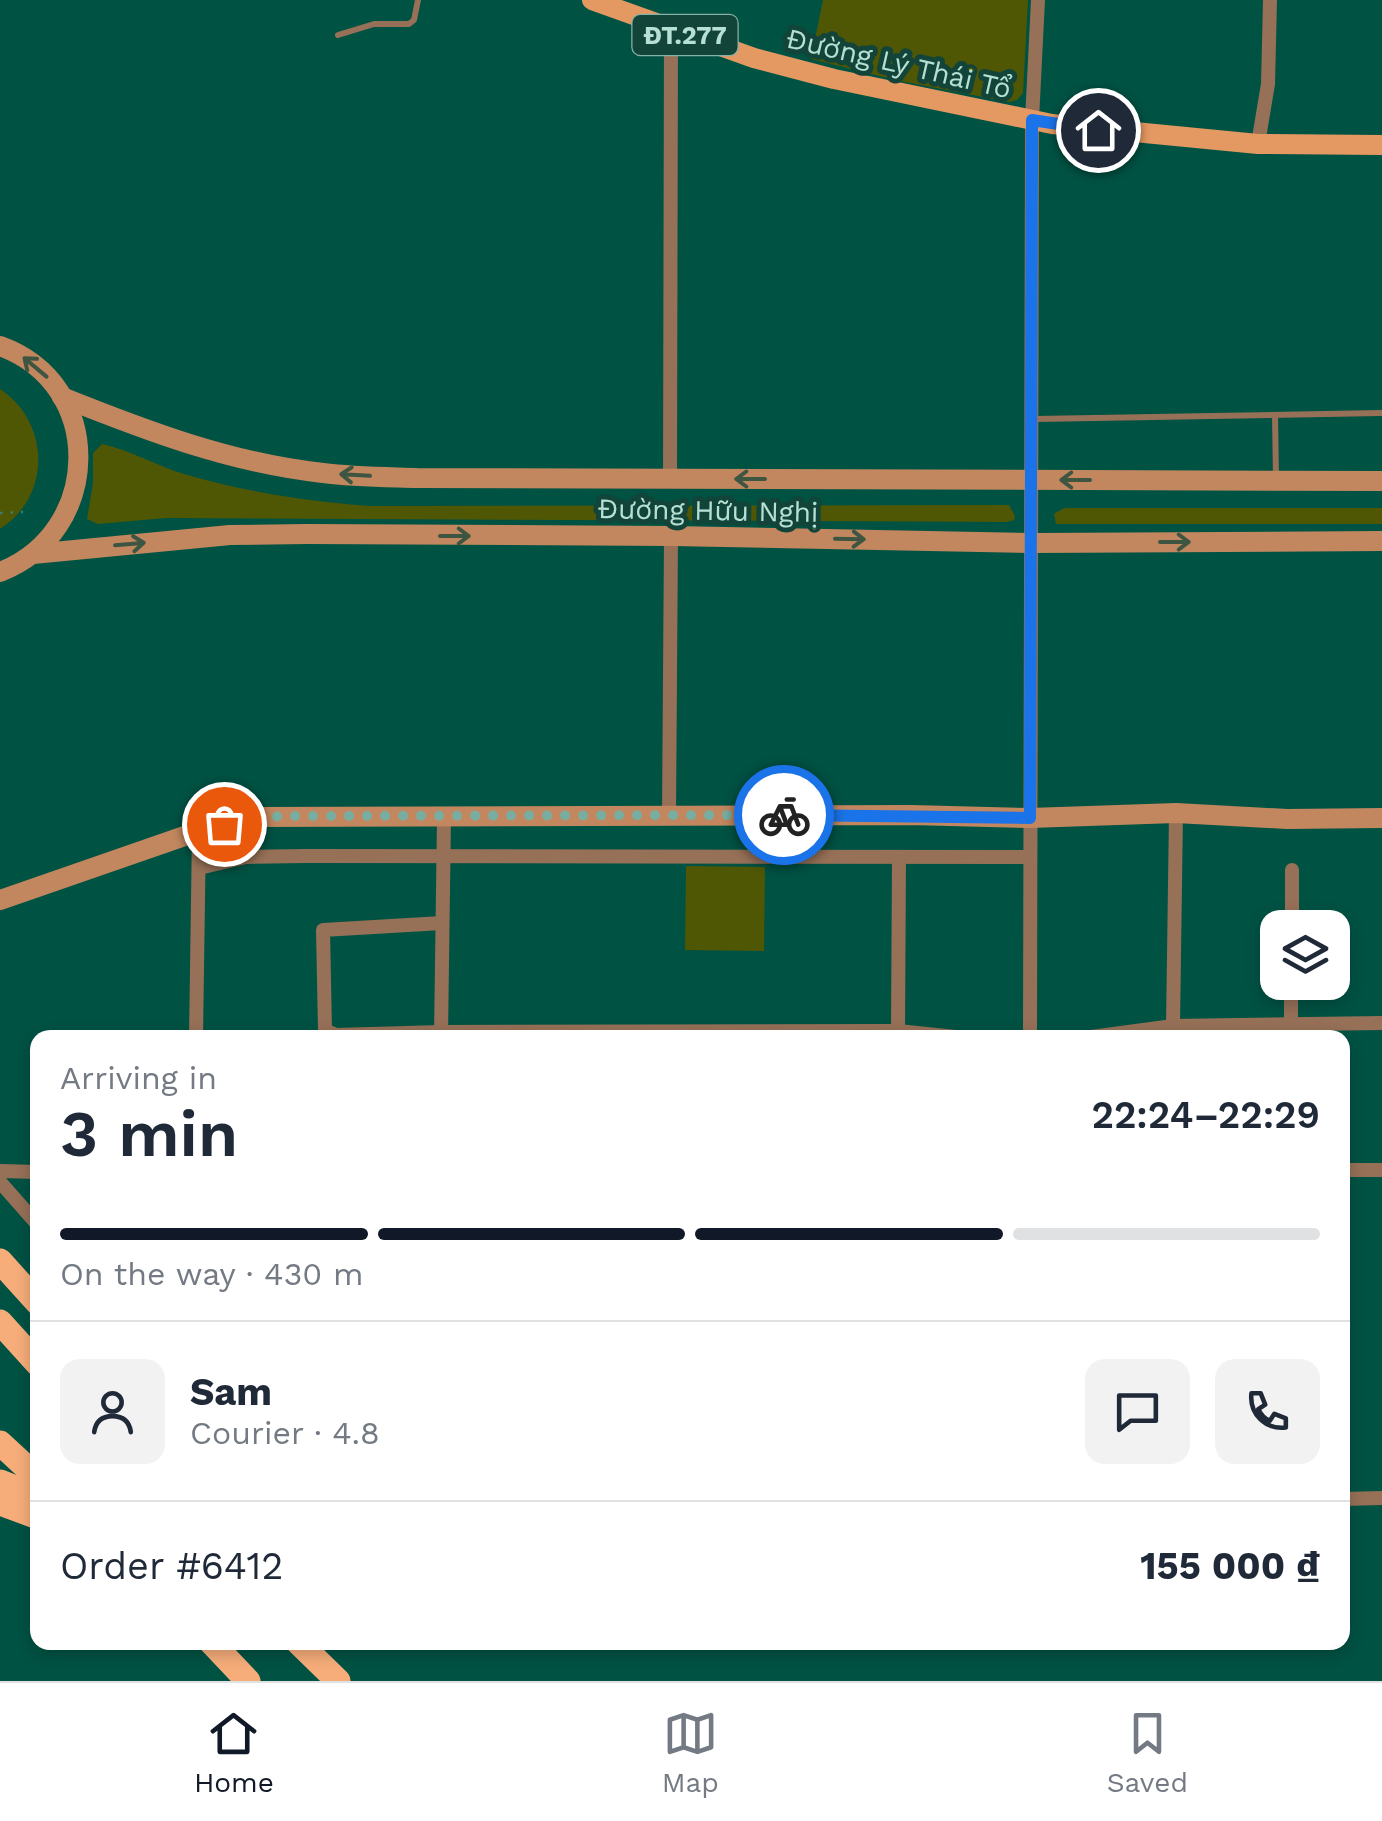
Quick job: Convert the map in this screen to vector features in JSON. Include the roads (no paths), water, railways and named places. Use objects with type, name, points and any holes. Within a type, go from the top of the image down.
[{"type":"highway","points":[[0,1261],[30,1294]]},
{"type":"highway","points":[[0,1322],[30,1355]]},
{"type":"highway","points":[[0,1443],[30,1471]]},
{"type":"highway","points":[[0,1482],[30,1493]]},
{"type":"highway","points":[[0,1504],[30,1514]]},
{"type":"highway","points":[[219,1650],[248,1681]]},
{"type":"highway","points":[[306,1650],[338,1681]]},
{"type":"main road","name":"Đường Lý Thái Tổ","points":[[592,0],[754,58],[834,79],[1032,120],[1258,144],[1382,145]]},
{"type":"main road","points":[[0,346],[32,363],[62,397],[76,429],[79,448],[76,488],[60,524],[33,554],[0,572]]},
{"type":"main road","name":"Đường Hữu Nghị","points":[[62,397],[192,446],[324,474],[416,478],[1382,481]]},
{"type":"main road","name":"Đường Hữu Nghị","points":[[33,554],[230,535],[671,536],[1032,543],[1382,541]]},
{"type":"main road","points":[[0,900],[199,830],[250,817],[1030,818],[1176,813],[1287,819],[1382,818]]},
{"type":"street","points":[[1030,1030],[1032,120],[1038,0]]},
{"type":"street","points":[[1258,144],[1268,84],[1270,0]]},
{"type":"street","points":[[670,479],[672,30]]},
{"type":"street","points":[[669,816],[671,536]]},
{"type":"street","points":[[1173,1026],[1176,813]]},
{"type":"street","points":[[441,1030],[444,817]]},
{"type":"street","points":[[196,1030],[199,830]]},
{"type":"street","points":[[199,868],[246,857],[1030,857]]},
{"type":"street","points":[[898,1030],[899,857]]},
{"type":"street","points":[[1292,870],[1292,910]]},
{"type":"street","points":[[325,1030],[323,930],[442,922]]},
{"type":"street","points":[[1291,1023],[1292,1000]]},
{"type":"street","points":[[1143,1030],[1291,1023],[1382,1024]]},
{"type":"street","points":[[1350,1170],[1382,1170]]},
{"type":"street","points":[[0,1171],[30,1172]]},
{"type":"street","points":[[0,1182],[30,1216]]},
{"type":"street","points":[[1350,1499],[1382,1498]]},
{"type":"lane","points":[[338,35],[383,22],[409,24],[414,20],[418,0]]},
{"type":"lane","points":[[1032,419],[1381,412]]},
{"type":"lane","points":[[1275,415],[1276,480]]}]
